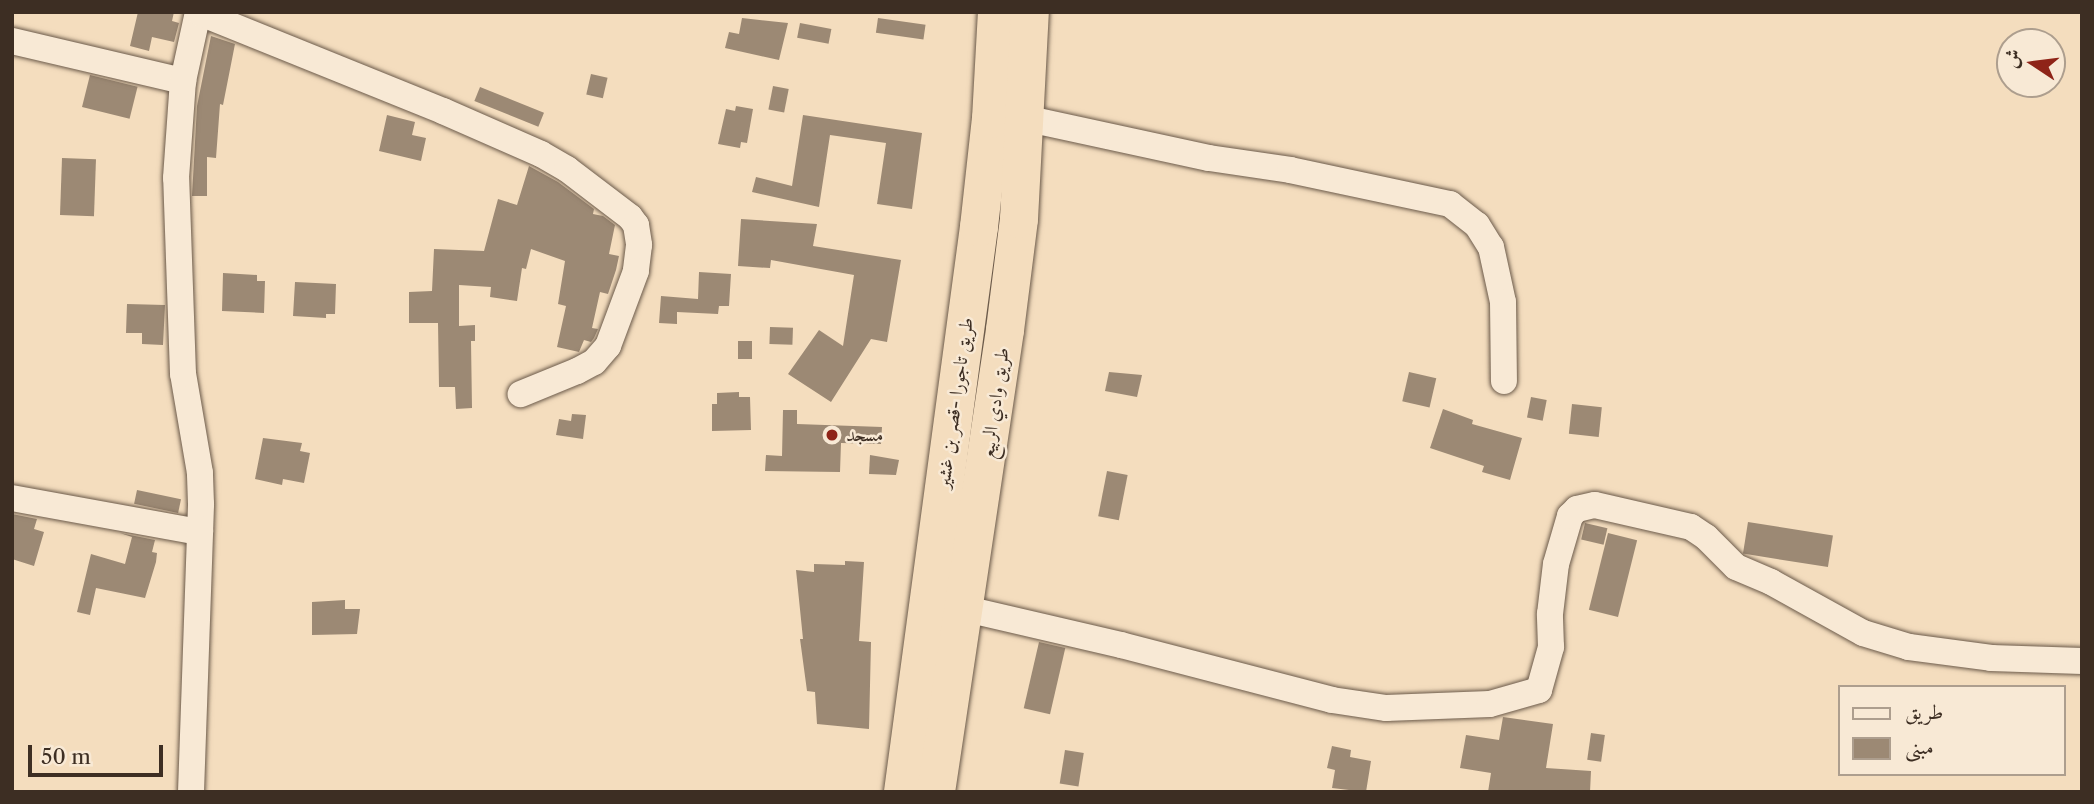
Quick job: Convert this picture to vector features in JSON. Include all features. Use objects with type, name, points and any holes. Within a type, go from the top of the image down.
[{"type":"highway","name":"طريق تاجورا -قصر بن غشير","points":[[903,792],[979,227],[991,119],[997,12]]},
{"type":"highway","name":"طريق وادي الربيع","points":[[936,792],[962,608],[992,435],[1005,330],[1018,219],[1030,12]]},
{"type":"street","points":[[191,792],[200,473],[186,400],[176,178],[183,81],[198,12],[541,154],[622,209],[636,225],[639,245],[636,271],[608,346],[594,362],[578,371],[521,394]]},
{"type":"street","points":[[12,41],[183,81]]},
{"type":"street","points":[[1024,118],[1209,158],[1290,170],[1450,204],[1477,225],[1492,247],[1503,302],[1504,381]]},
{"type":"street","points":[[12,498],[200,531]]},
{"type":"street","points":[[962,608],[1121,645],[1332,700],[1386,708],[1490,704],[1539,690],[1551,647],[1550,614],[1556,564],[1570,516],[1577,509],[1595,505],[1690,527],[1706,537],[1736,567],[1771,582],[1863,634],[1909,647],[1991,659],[2082,661]]},
{"type":"building","points":[[138,12],[174,12],[172,21],[179,23],[174,42],[152,37],[149,51],[130,46]]},
{"type":"building","points":[[742,18],[788,23],[779,60],[725,48],[729,32],[739,34]]},
{"type":"building","points":[[878,18],[926,25],[923,40],[876,33]]},
{"type":"building","points":[[800,23],[831,29],[829,44],[797,38]]},
{"type":"building","points":[[211,36],[235,44],[223,105],[220,104],[216,158],[207,157],[207,196],[192,196],[197,106]]},
{"type":"building","points":[[591,74],[608,78],[603,98],[586,94]]},
{"type":"building","points":[[90,75],[138,87],[130,119],[82,107]]},
{"type":"building","points":[[773,86],[789,89],[784,113],[768,110]]},
{"type":"building","points":[[480,87],[544,113],[538,127],[474,101]]},
{"type":"building","points":[[736,106],[753,109],[747,143],[741,142],[740,148],[718,144],[726,109],[735,111]]},
{"type":"building","points":[[387,115],[415,122],[412,135],[426,138],[421,161],[379,151]]},
{"type":"building","points":[[803,115],[922,133],[912,209],[877,204],[886,143],[830,135],[819,207],[752,192],[756,177],[792,186]]},
{"type":"building","points":[[62,158],[96,159],[94,216],[60,215]]},
{"type":"building","points":[[529,166],[558,182],[594,209],[593,214],[603,216],[615,225],[609,254],[619,256],[616,270],[608,294],[600,292],[592,328],[598,329],[594,338],[591,342],[584,340],[579,352],[557,347],[566,306],[558,304],[565,261],[531,249],[526,269],[522,268],[517,301],[490,297],[491,287],[459,285],[459,326],[475,325],[475,341],[471,341],[472,408],[456,409],[455,387],[439,387],[438,323],[409,323],[409,292],[432,291],[434,249],[484,251],[498,199],[517,205]]},
{"type":"building","points":[[741,219],[817,224],[813,246],[901,260],[887,342],[871,339],[831,402],[788,374],[819,330],[843,346],[854,275],[771,260],[770,268],[738,266]]},
{"type":"building","points":[[699,272],[731,274],[729,306],[719,306],[718,314],[677,312],[677,324],[659,323],[661,296],[698,299]]},
{"type":"building","points":[[223,273],[257,275],[257,281],[265,281],[264,313],[222,311]]},
{"type":"building","points":[[295,282],[336,284],[335,314],[326,314],[326,318],[293,316]]},
{"type":"building","points":[[127,304],[165,305],[163,345],[142,344],[142,333],[126,333]]},
{"type":"building","points":[[770,327],[793,328],[792,345],[769,344]]},
{"type":"building","points":[[738,341],[752,341],[752,359],[738,359]]},
{"type":"building","points":[[1109,372],[1142,375],[1137,397],[1105,391]]},
{"type":"building","points":[[1409,372],[1436,378],[1430,408],[1402,401]]},
{"type":"building","points":[[739,392],[739,397],[750,397],[751,430],[712,431],[712,404],[717,404],[717,393]]},
{"type":"building","points":[[1531,397],[1547,400],[1543,421],[1527,418]]},
{"type":"building","points":[[1572,404],[1602,407],[1599,437],[1569,434]]},
{"type":"building","points":[[1443,409],[1473,420],[1472,424],[1522,438],[1510,480],[1482,472],[1484,466],[1430,448]]},
{"type":"building","points":[[783,410],[797,410],[797,424],[882,427],[881,444],[841,443],[840,472],[765,471],[766,455],[782,456]]},
{"type":"building","points":[[572,414],[586,415],[583,439],[556,435],[559,419],[571,421]]},
{"type":"building","points":[[263,438],[302,443],[300,451],[310,453],[304,483],[283,479],[282,485],[255,479]]},
{"type":"building","points":[[870,455],[899,460],[896,475],[869,474]]},
{"type":"building","points":[[1107,471],[1128,475],[1119,520],[1098,516]]},
{"type":"building","points":[[137,490],[181,499],[178,513],[134,504]]},
{"type":"building","points":[[12,514],[37,519],[34,529],[44,532],[34,566],[12,559]]},
{"type":"building","points":[[1748,522],[1833,535],[1828,567],[1743,554]]},
{"type":"building","points":[[1585,523],[1607,528],[1604,545],[1581,540]]},
{"type":"building","points":[[120,533],[155,540],[152,552],[157,553],[156,562],[145,598],[96,588],[90,615],[77,612],[91,554],[125,564],[132,537]]},
{"type":"building","points":[[1608,533],[1637,540],[1618,617],[1589,610]]},
{"type":"building","points":[[845,561],[864,562],[859,641],[871,642],[869,729],[817,724],[815,692],[807,691],[800,639],[803,639],[796,570],[814,572],[814,564],[845,565]]},
{"type":"building","points":[[345,600],[345,609],[360,609],[357,634],[312,635],[312,602]]},
{"type":"building","points":[[1039,642],[1065,648],[1050,714],[1024,708]]},
{"type":"building","points":[[1503,717],[1553,724],[1546,768],[1591,771],[1590,792],[1488,792],[1491,773],[1460,768],[1466,735],[1499,740]]},
{"type":"building","points":[[1591,733],[1605,735],[1601,762],[1587,760]]},
{"type":"building","points":[[1332,746],[1351,750],[1350,757],[1371,761],[1366,792],[1332,788],[1335,770],[1327,768]]},
{"type":"building","points":[[1065,750],[1084,753],[1078,787],[1060,784]]},
{"type":"place","name":"مسجد","points":[[832,435]]}]
